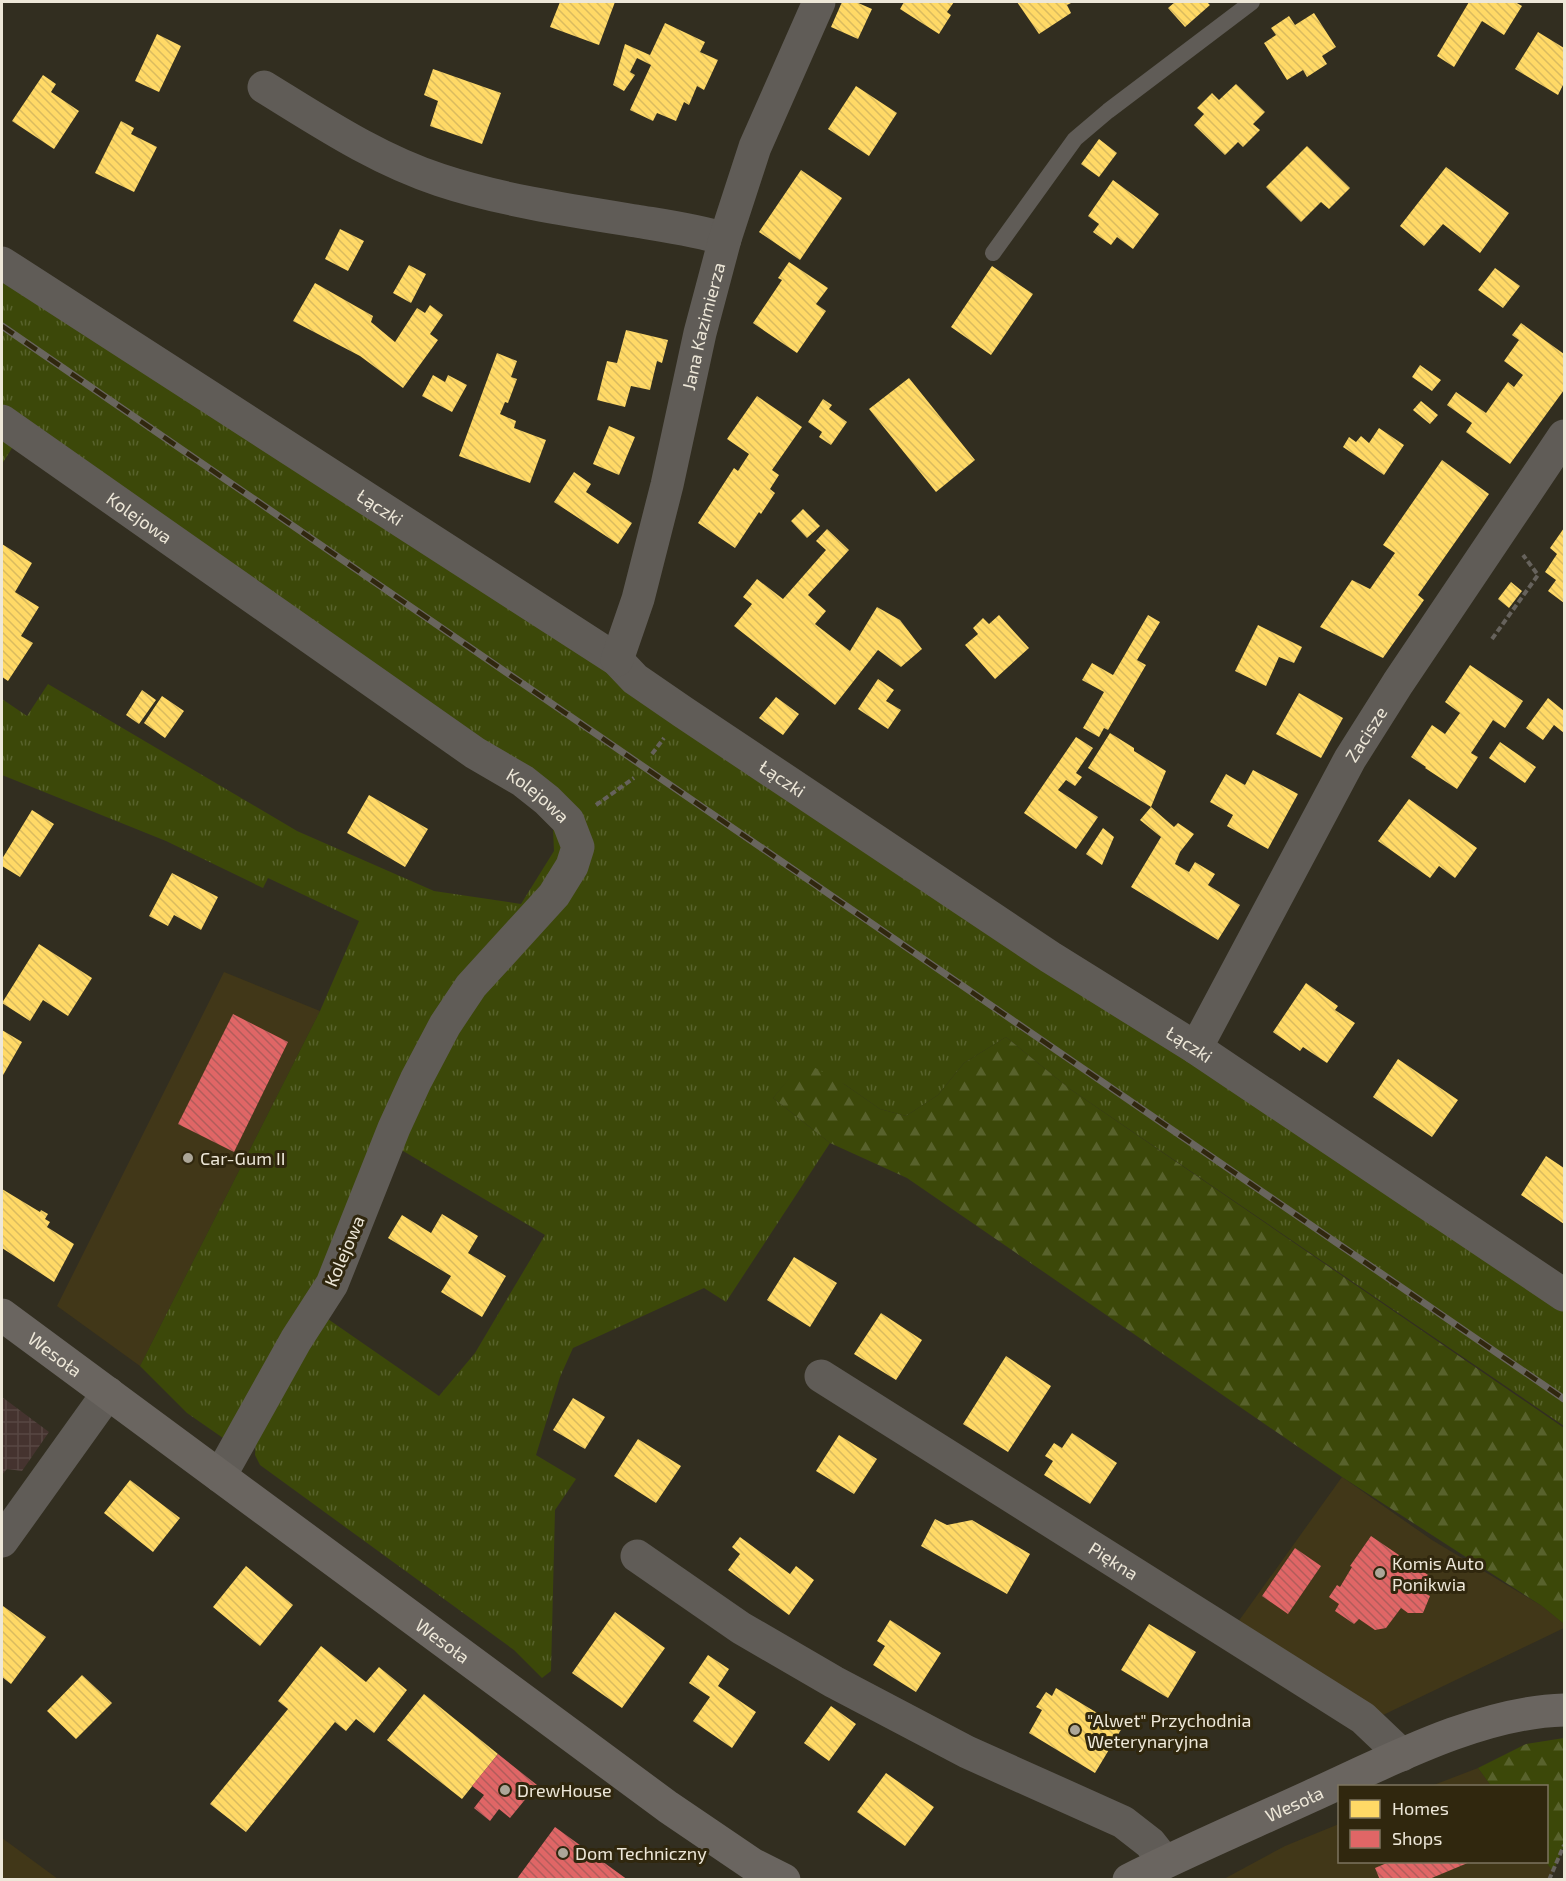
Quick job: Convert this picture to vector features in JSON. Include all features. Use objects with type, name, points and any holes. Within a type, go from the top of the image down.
[{"type":"street","name":"Jana Kazimierza","points":[[617,660],[638,599],[672,464],[700,333],[725,239],[755,147],[819,2]]},
{"type":"street","points":[[264,87],[338,134],[391,161],[441,181],[572,210],[702,232],[725,239]]},
{"type":"street","name":"Łączki","points":[[2,263],[617,660],[635,680],[693,719],[1050,957],[1196,1048],[1564,1295]]},
{"type":"street","name":"Kolejowa","points":[[2,422],[475,753],[523,781],[568,821],[578,847],[572,866],[554,894],[471,986],[445,1025],[394,1128],[333,1284],[296,1340],[220,1476]]},
{"type":"street","name":"Zacisze","points":[[1196,1048],[1350,759],[1398,683],[1564,436]]},
{"type":"street","name":"Wesoła","points":[[2,1315],[668,1807],[752,1864],[784,1880]]},
{"type":"street","name":"Piękna","points":[[821,1376],[1363,1718],[1402,1755]]},
{"type":"street","points":[[2,1541],[108,1394]]},
{"type":"street","points":[[637,1556],[741,1628],[834,1682],[967,1752],[1124,1822],[1150,1843],[1165,1862]]},
{"type":"street","name":"Wesoła","points":[[1129,1880],[1402,1755],[1489,1721],[1538,1710],[1564,1710]]},
{"type":"lane","points":[[993,253],[1075,139],[1108,111],[1252,2]]},
{"type":"path","points":[[1492,639],[1538,575],[1521,553]]},
{"type":"path","points":[[573,834],[599,802],[634,778]]},
{"type":"path","points":[[1550,1880],[1564,1845]]},
{"type":"shaded area","name":"Car-Gum II","points":[[224,972],[320,1011],[140,1366],[57,1306]]},
{"type":"shaded area","points":[[2,1397],[49,1432],[22,1471],[7,1469],[2,1475]]},
{"type":"shaded area","name":"Komis Auto Ponikwia","points":[[1342,1477],[1432,1540],[1542,1606],[1564,1624],[1564,1628],[1381,1716],[1238,1622]]},
{"type":"shaded area","points":[[1478,1768],[1490,1785],[1434,1785]]},
{"type":"shaded area","points":[[1338,1824],[1338,1863],[1547,1863],[1553,1872],[1549,1880],[1222,1880],[1285,1846]]},
{"type":"shaded area","points":[[2,1838],[58,1879],[2,1879]]},
{"type":"green space","points":[[2,263],[1564,1300],[1564,1426],[1070,1089],[1006,1037],[964,1063],[938,1095],[906,1116],[880,1109],[844,1084],[795,1072],[773,1098],[830,1143],[726,1302],[704,1288],[573,1348],[560,1377],[536,1455],[576,1479],[555,1510],[551,1671],[542,1678],[514,1650],[260,1465],[255,1455],[256,1438],[325,1317],[439,1396],[475,1353],[545,1235],[398,1148],[236,1447],[187,1413],[140,1366],[320,1011],[359,921],[268,878],[263,888],[166,841],[2,775],[2,699],[27,716],[48,684],[297,831],[434,891],[521,904],[554,851],[553,829],[523,798],[14,445],[2,464]]},
{"type":"green space","points":[[1006,1037],[1070,1089],[1564,1428],[1564,1624],[1542,1606],[1342,1477],[907,1178],[830,1143],[773,1098],[795,1071],[812,1066],[844,1084],[880,1109],[906,1116],[938,1095],[964,1063]]},
{"type":"green space","points":[[1564,1738],[1564,1845],[1553,1872],[1547,1863],[1548,1785],[1490,1785],[1478,1768],[1526,1744]]},
{"type":"building: Homes","points":[[560,2],[615,2],[599,45],[550,27]]},
{"type":"building: Homes","points":[[842,2],[856,2],[872,9],[858,39],[831,27]]},
{"type":"building: Homes","points":[[904,2],[954,2],[947,12],[951,15],[939,34],[900,9]]},
{"type":"building: Homes","points":[[1017,2],[1073,2],[1067,5],[1071,13],[1039,34]]},
{"type":"building: Homes","points":[[1175,2],[1207,2],[1210,5],[1185,27],[1168,8]]},
{"type":"building: Homes","points":[[1469,2],[1515,2],[1522,6],[1504,35],[1482,21],[1454,67],[1437,56]]},
{"type":"building: Homes","points":[[1314,13],[1336,47],[1322,56],[1327,64],[1307,77],[1303,70],[1287,80],[1264,43],[1276,35],[1271,28],[1289,16],[1295,25]]},
{"type":"building: Homes","points":[[665,23],[705,42],[700,52],[718,60],[704,90],[697,86],[689,105],[684,102],[676,121],[657,113],[653,121],[630,110],[651,65],[637,58],[630,72],[635,75],[624,91],[613,85],[625,44],[650,55]]},
{"type":"building: Homes","points":[[1538,32],[1564,48],[1564,83],[1558,95],[1515,69]]},
{"type":"building: Homes","points":[[157,34],[181,46],[159,92],[135,81]]},
{"type":"building: Homes","points":[[433,69],[501,93],[482,144],[430,126],[438,101],[424,95]]},
{"type":"building: Homes","points":[[43,75],[56,84],[51,92],[79,111],[54,149],[12,121]]},
{"type":"building: Homes","points":[[1236,84],[1265,112],[1253,124],[1260,130],[1243,147],[1238,142],[1225,155],[1194,125],[1204,114],[1197,108],[1212,93],[1219,100]]},
{"type":"building: Homes","points":[[856,86],[897,113],[869,156],[828,129]]},
{"type":"building: Homes","points":[[121,121],[134,128],[131,134],[157,147],[134,192],[95,173]]},
{"type":"building: Homes","points":[[1099,139],[1117,153],[1099,177],[1081,164]]},
{"type":"building: Homes","points":[[1307,146],[1350,188],[1329,209],[1321,202],[1301,222],[1266,187]]},
{"type":"building: Homes","points":[[1446,167],[1509,213],[1480,253],[1443,224],[1424,246],[1400,226]]},
{"type":"building: Homes","points":[[801,170],[842,198],[800,260],[759,232]]},
{"type":"building: Homes","points":[[1113,180],[1159,214],[1133,249],[1117,237],[1111,245],[1093,232],[1099,224],[1088,216]]},
{"type":"building: Homes","points":[[340,229],[364,241],[348,271],[325,259]]},
{"type":"building: Homes","points":[[789,262],[828,288],[816,304],[826,311],[797,353],[753,323],[782,280],[778,278]]},
{"type":"building: Homes","points":[[409,265],[426,274],[411,303],[393,293]]},
{"type":"building: Homes","points":[[992,266],[1033,294],[991,355],[951,327]]},
{"type":"building: Homes","points":[[1495,268],[1520,286],[1503,308],[1478,290]]},
{"type":"building: Homes","points":[[315,283],[373,316],[371,322],[395,342],[417,308],[425,313],[430,305],[443,315],[430,334],[438,340],[403,388],[360,356],[293,321]]},
{"type":"building: Homes","points":[[1521,323],[1564,354],[1564,390],[1510,464],[1466,432],[1472,423],[1447,405],[1456,392],[1486,413],[1508,382],[1514,387],[1523,375],[1504,361],[1519,340],[1512,335]]},
{"type":"building: Homes","points":[[626,330],[668,340],[662,363],[657,361],[650,390],[631,386],[625,407],[597,400],[607,361],[617,363]]},
{"type":"building: Homes","points":[[497,353],[517,361],[511,377],[517,379],[508,403],[505,402],[500,414],[516,421],[514,428],[546,440],[530,483],[459,456]]},
{"type":"building: Homes","points":[[1420,365],[1441,380],[1432,391],[1412,377]]},
{"type":"building: Homes","points":[[433,375],[445,382],[448,375],[467,385],[452,412],[422,396]]},
{"type":"building: Homes","points":[[909,378],[975,460],[936,492],[869,409]]},
{"type":"building: Homes","points":[[757,396],[802,427],[772,470],[779,475],[770,489],[775,493],[735,548],[698,523],[734,468],[738,471],[749,454],[727,439]]},
{"type":"building: Homes","points":[[823,399],[832,405],[829,409],[847,422],[831,445],[819,437],[822,432],[808,422]]},
{"type":"building: Homes","points":[[1421,401],[1438,415],[1430,424],[1413,410]]},
{"type":"building: Homes","points":[[609,426],[635,437],[619,475],[593,464]]},
{"type":"building: Homes","points":[[1379,428],[1404,445],[1384,475],[1343,447],[1349,437],[1356,442],[1361,436],[1369,443]]},
{"type":"building: Homes","points":[[1442,460],[1489,494],[1418,595],[1424,600],[1383,658],[1320,627],[1352,580],[1370,589],[1395,553],[1383,545]]},
{"type":"building: Homes","points":[[574,472],[591,484],[586,492],[632,523],[618,544],[554,502]]},
{"type":"building: Homes","points":[[803,509],[820,526],[807,538],[791,521]]},
{"type":"building: Homes","points":[[1564,528],[1564,603],[1548,591],[1556,580],[1545,572],[1557,554],[1550,548]]},
{"type":"building: Homes","points":[[827,529],[849,550],[808,595],[826,611],[815,624],[850,651],[877,607],[900,620],[922,649],[901,667],[878,650],[835,705],[734,626],[752,604],[743,597],[757,579],[783,599],[826,550],[816,541]]},
{"type":"building: Homes","points":[[2,544],[32,563],[15,592],[39,607],[21,636],[33,643],[8,681],[2,677]]},
{"type":"building: Homes","points":[[1511,582],[1522,591],[1509,608],[1498,599]]},
{"type":"building: Homes","points":[[999,615],[1029,648],[995,679],[965,645],[978,634],[973,628],[983,618],[989,624]]},
{"type":"building: Homes","points":[[1148,615],[1160,622],[1137,660],[1146,665],[1108,730],[1104,728],[1099,737],[1083,728],[1104,692],[1082,680],[1092,663],[1113,675]]},
{"type":"building: Homes","points":[[1258,625],[1302,647],[1294,663],[1279,657],[1266,686],[1235,671]]},
{"type":"building: Homes","points":[[1470,665],[1523,701],[1505,728],[1493,720],[1471,753],[1478,757],[1457,789],[1411,757],[1432,725],[1445,734],[1460,713],[1445,702]]},
{"type":"building: Homes","points":[[878,679],[894,690],[886,701],[901,710],[888,729],[858,709]]},
{"type":"building: Homes","points":[[142,690],[156,700],[139,724],[126,715]]},
{"type":"building: Homes","points":[[1299,693],[1343,718],[1321,758],[1276,734]]},
{"type":"building: Homes","points":[[162,696],[184,711],[165,738],[144,723]]},
{"type":"building: Homes","points":[[776,697],[799,714],[783,735],[759,718]]},
{"type":"building: Homes","points":[[1548,698],[1564,711],[1564,733],[1554,725],[1543,740],[1526,728]]},
{"type":"building: Homes","points":[[1110,733],[1166,771],[1151,807],[1088,768]]},
{"type":"building: Homes","points":[[1076,737],[1093,748],[1076,773],[1082,777],[1075,786],[1066,780],[1058,790],[1098,817],[1076,849],[1024,813]]},
{"type":"building: Homes","points":[[1500,742],[1536,767],[1525,783],[1489,758]]},
{"type":"building: Homes","points":[[1253,770],[1298,794],[1268,849],[1227,826],[1233,815],[1210,802],[1226,774],[1245,785]]},
{"type":"building: Homes","points":[[369,795],[428,829],[405,867],[347,833]]},
{"type":"building: Homes","points":[[1409,799],[1477,848],[1455,878],[1439,866],[1430,878],[1378,841]]},
{"type":"building: Homes","points":[[1151,807],[1174,827],[1178,823],[1194,834],[1180,852],[1175,864],[1189,872],[1195,862],[1215,874],[1208,885],[1240,905],[1218,940],[1131,887],[1161,837],[1140,820]]},
{"type":"building: Homes","points":[[32,810],[54,824],[20,877],[2,866],[2,859]]},
{"type":"building: Homes","points":[[1103,828],[1114,837],[1102,865],[1086,854]]},
{"type":"building: Homes","points":[[172,873],[218,897],[201,930],[174,915],[168,926],[149,916]]},
{"type":"building: Homes","points":[[39,944],[92,978],[68,1016],[43,1000],[30,1021],[2,1003]]},
{"type":"building: Homes","points":[[1306,983],[1338,1006],[1335,1010],[1355,1023],[1327,1063],[1303,1047],[1300,1051],[1273,1032]]},
{"type":"building: Homes","points":[[2,1030],[22,1042],[2,1077]]},
{"type":"building: Homes","points":[[1398,1059],[1458,1100],[1432,1137],[1373,1097]]},
{"type":"building: Homes","points":[[1546,1156],[1564,1168],[1564,1224],[1521,1195]]},
{"type":"building: Homes","points":[[2,1189],[40,1212],[41,1210],[48,1214],[45,1219],[50,1222],[47,1227],[74,1244],[54,1282],[2,1248]]},
{"type":"building: Homes","points":[[442,1214],[478,1236],[468,1253],[506,1276],[482,1317],[441,1292],[451,1276],[388,1238],[402,1215],[431,1233]]},
{"type":"building: Homes","points":[[794,1257],[837,1283],[810,1327],[767,1300]]},
{"type":"building: Homes","points":[[881,1313],[922,1340],[896,1380],[854,1354]]},
{"type":"building: Homes","points":[[1006,1356],[1051,1386],[1008,1452],[963,1424]]},
{"type":"building: Homes","points":[[573,1398],[605,1417],[585,1449],[553,1430]]},
{"type":"building: Homes","points":[[1072,1433],[1117,1463],[1090,1504],[1044,1475],[1053,1461],[1045,1456],[1054,1443],[1062,1448]]},
{"type":"building: Homes","points":[[839,1435],[877,1459],[854,1494],[816,1471]]},
{"type":"building: Homes","points":[[638,1439],[681,1466],[656,1503],[614,1476]]},
{"type":"building: Homes","points":[[130,1480],[180,1518],[153,1552],[104,1513]]},
{"type":"building: Homes","points":[[935,1519],[947,1525],[972,1520],[1030,1554],[1007,1594],[921,1546]]},
{"type":"building: Homes","points":[[740,1537],[790,1574],[796,1566],[814,1580],[789,1615],[728,1570],[740,1554],[732,1547]]},
{"type":"building: Homes","points":[[246,1566],[293,1605],[260,1646],[213,1607]]},
{"type":"building: Homes","points":[[3,1606],[46,1637],[11,1684],[2,1677]]},
{"type":"building: Homes","points":[[615,1612],[665,1648],[622,1708],[572,1673]]},
{"type":"building: Homes","points":[[890,1620],[941,1653],[916,1692],[873,1665],[885,1646],[877,1641]]},
{"type":"building: Homes","points":[[1149,1624],[1196,1652],[1168,1698],[1121,1670]]},
{"type":"building: Homes","points":[[321,1646],[366,1682],[379,1667],[407,1690],[374,1733],[356,1719],[346,1731],[335,1722],[246,1832],[210,1804],[288,1709],[278,1701]]},
{"type":"building: Homes","points":[[708,1655],[729,1669],[718,1686],[756,1712],[732,1748],[693,1721],[710,1697],[689,1683]]},
{"type":"building: Homes","points":[[82,1675],[112,1703],[76,1739],[47,1711]]},
{"type":"building: Homes","name":"\"Alwet\" Przychodnia Weterynaryjna","points":[[1056,1688],[1122,1728],[1095,1773],[1029,1733],[1042,1710],[1036,1707],[1046,1692],[1052,1696]]},
{"type":"building: Homes","points":[[424,1694],[498,1754],[462,1799],[387,1740]]},
{"type":"building: Homes","points":[[831,1706],[856,1724],[829,1761],[804,1743]]},
{"type":"building: Homes","points":[[886,1773],[934,1807],[905,1846],[857,1812]]},
{"type":"building: Shops","points":[[233,1014],[288,1042],[234,1152],[178,1124]]},
{"type":"building: Shops","points":[[1371,1536],[1431,1577],[1422,1592],[1430,1596],[1423,1613],[1408,1613],[1401,1608],[1386,1628],[1375,1630],[1359,1619],[1354,1624],[1335,1611],[1339,1604],[1329,1597],[1337,1585],[1340,1587],[1352,1567],[1350,1566]]},
{"type":"building: Shops","points":[[1295,1548],[1321,1566],[1288,1614],[1262,1596]]},
{"type":"building: Shops","name":"DrewHouse","points":[[498,1754],[537,1785],[510,1818],[499,1809],[490,1821],[474,1808],[484,1795],[472,1786]]},
{"type":"building: Shops","name":"Dom Techniczny","points":[[555,1827],[628,1880],[516,1880]]},
{"type":"building: Shops","points":[[1387,1863],[1468,1863],[1427,1880],[1380,1880],[1375,1868]]},
{"type":"railway","points":[[2,326],[1564,1399]]},
{"type":"place","name":"Car-Gum II","points":[[188,1158]]},
{"type":"place","name":"Komis Auto Ponikwia","points":[[1380,1573]]},
{"type":"place","name":"\"Alwet\" Przychodnia Weterynaryjna","points":[[1075,1730]]},
{"type":"place","name":"DrewHouse","points":[[505,1790]]},
{"type":"place","name":"Dom Techniczny","points":[[563,1853]]}]
